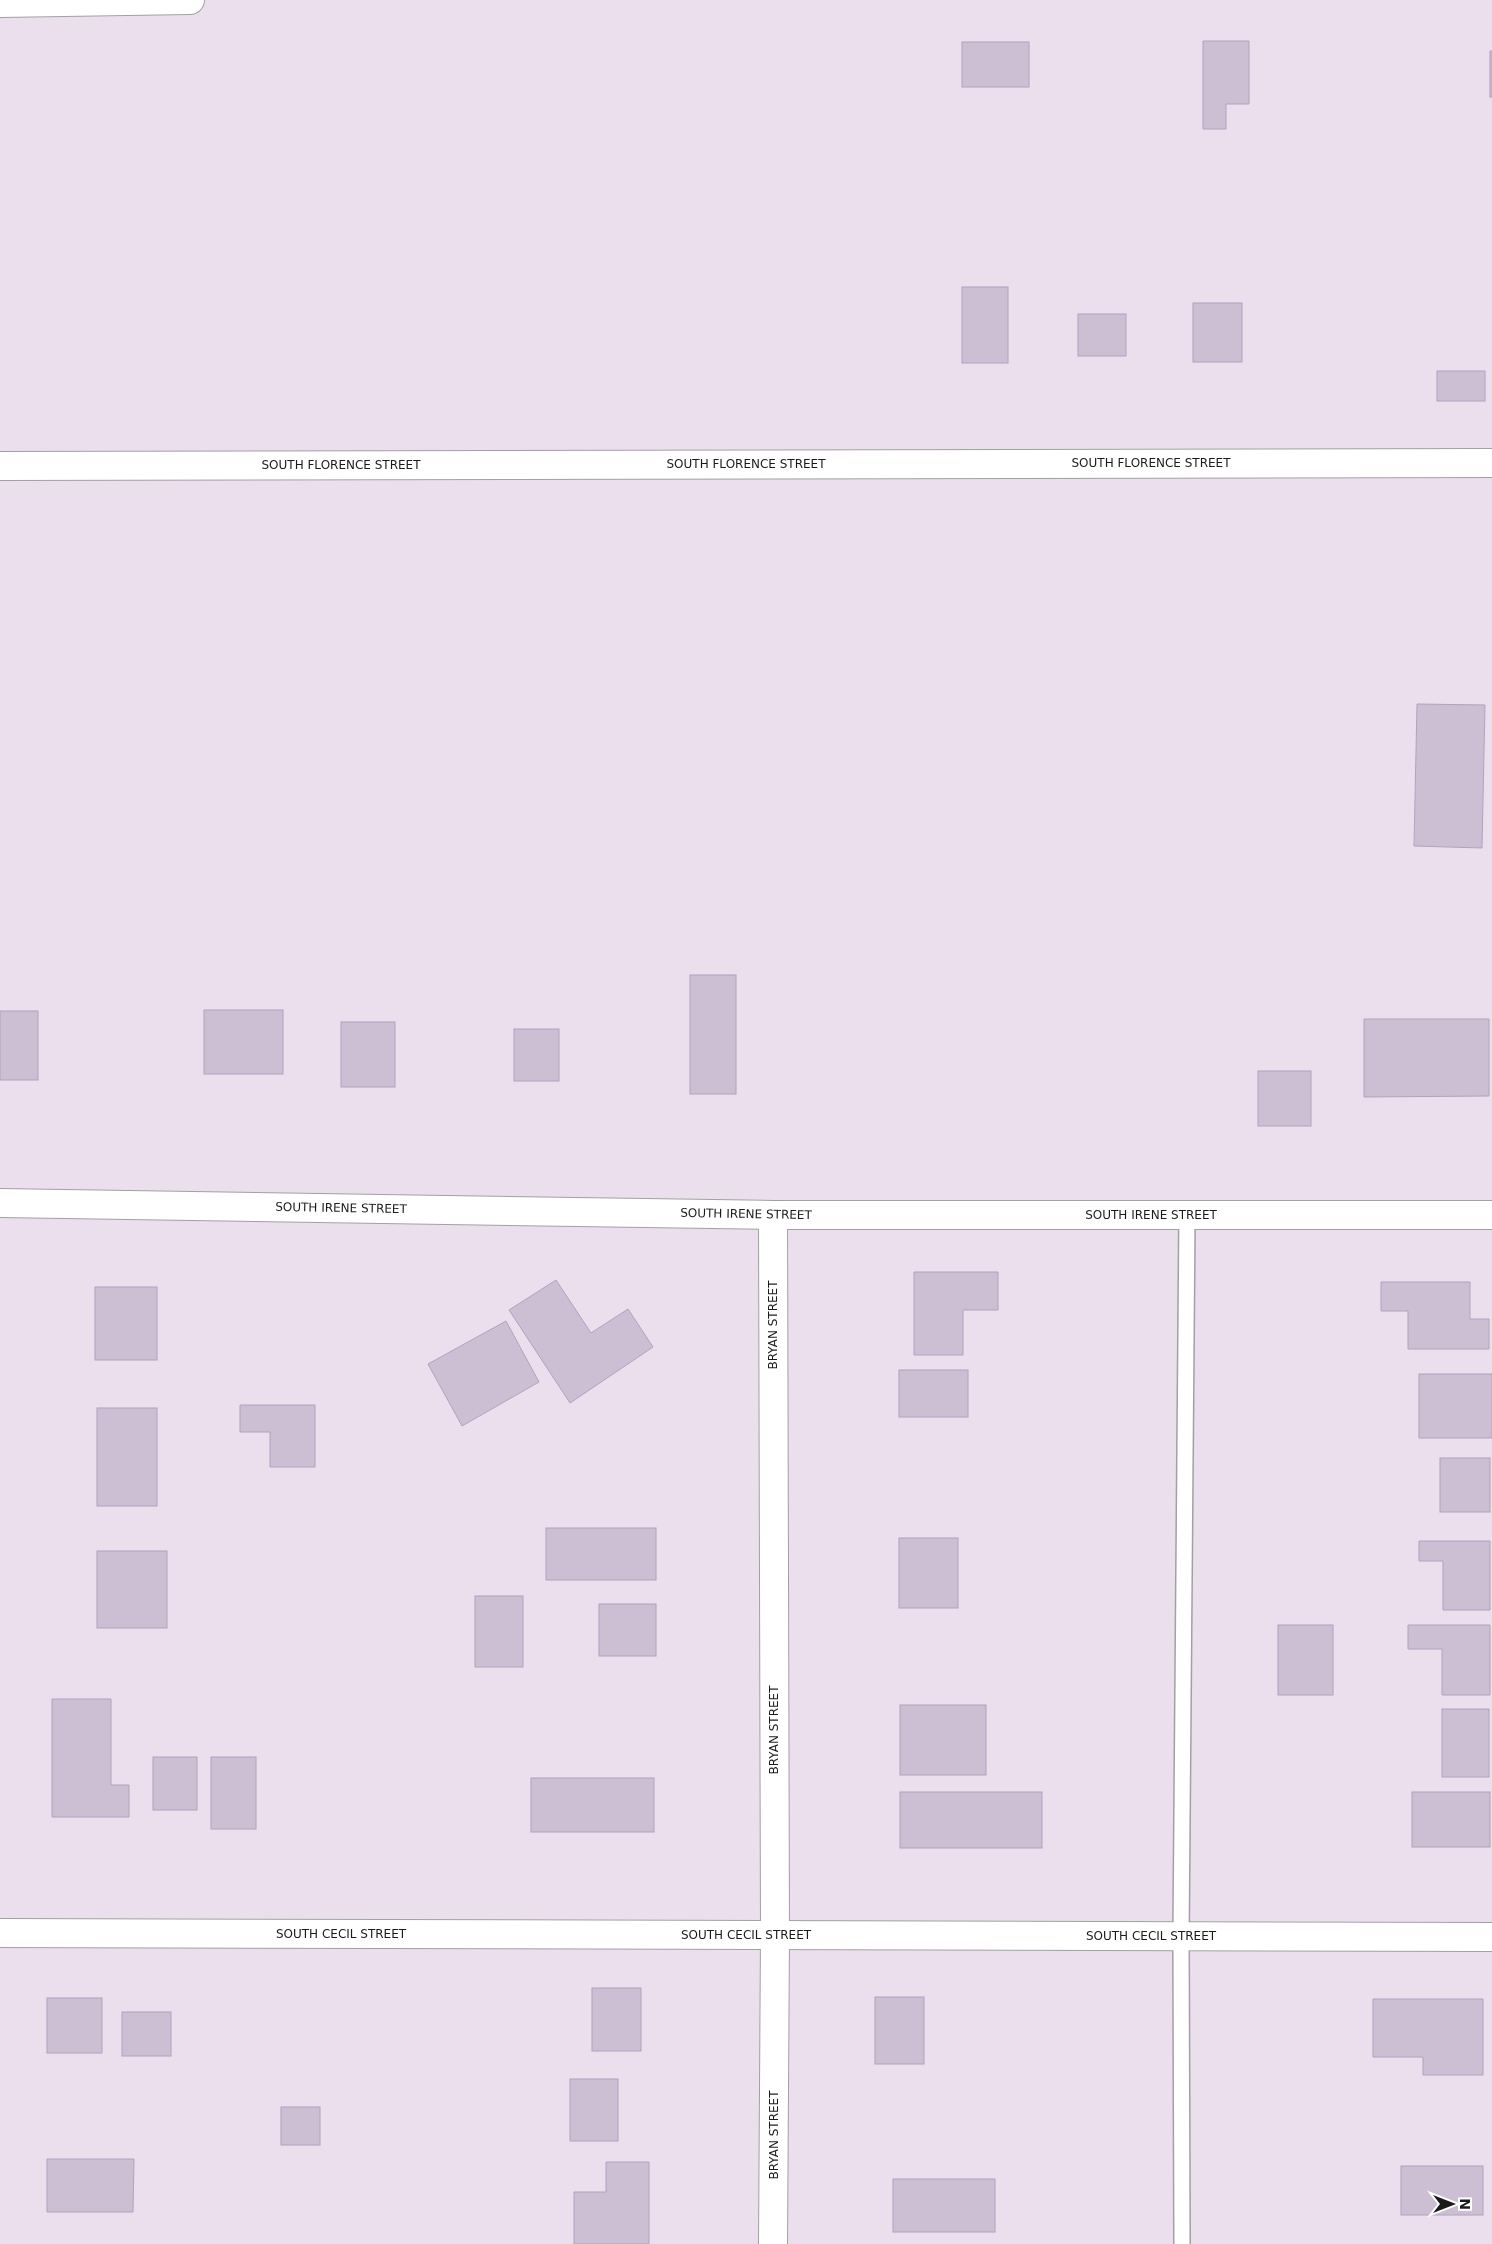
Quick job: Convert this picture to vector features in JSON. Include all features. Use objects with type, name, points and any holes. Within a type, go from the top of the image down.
[{"type":"street","points":[[0,3],[190,0]]},
{"type":"street","name":"SOUTH FLORENCE STREET","points":[[0,466],[1492,463]]},
{"type":"street","name":"SOUTH IRENE STREET","points":[[0,1203],[773,1215],[1492,1215]]},
{"type":"street","name":"BRYAN STREET","points":[[773,1215],[775,1936],[773,2244]]},
{"type":"street","name":"SOUTH CECIL STREET","points":[[0,1933],[1492,1937]]},
{"type":"lane","points":[[1182,2244],[1181,1936],[1187,1215]]},
{"type":"building","points":[[1203,41],[1249,41],[1249,104],[1226,104],[1226,129],[1203,129]]},
{"type":"building","points":[[962,42],[1029,42],[1029,87],[962,87]]},
{"type":"building","points":[[1490,51],[1492,51],[1492,97],[1490,97]]},
{"type":"building","points":[[962,287],[1008,287],[1008,363],[962,363]]},
{"type":"building","points":[[1193,303],[1242,303],[1242,362],[1193,362]]},
{"type":"building","points":[[1078,314],[1126,314],[1126,356],[1078,356]]},
{"type":"building","points":[[1437,371],[1485,371],[1485,401],[1437,401]]},
{"type":"building","points":[[1417,704],[1485,705],[1482,848],[1414,846]]},
{"type":"building","points":[[690,975],[736,975],[736,1094],[690,1094]]},
{"type":"building","points":[[204,1010],[283,1010],[283,1074],[204,1074]]},
{"type":"building","points":[[0,1011],[38,1011],[38,1080],[0,1080]]},
{"type":"building","points":[[1364,1019],[1489,1019],[1489,1096],[1364,1097]]},
{"type":"building","points":[[341,1022],[395,1022],[395,1087],[341,1087]]},
{"type":"building","points":[[514,1029],[559,1029],[559,1081],[514,1081]]},
{"type":"building","points":[[1258,1071],[1311,1071],[1311,1126],[1258,1126]]},
{"type":"building","points":[[914,1272],[998,1272],[998,1310],[963,1310],[963,1355],[914,1355]]},
{"type":"building","points":[[556,1280],[591,1333],[628,1309],[653,1347],[570,1403],[509,1310]]},
{"type":"building","points":[[1381,1282],[1470,1282],[1470,1319],[1489,1319],[1489,1349],[1408,1349],[1408,1311],[1381,1311]]},
{"type":"building","points":[[95,1287],[157,1287],[157,1360],[95,1360]]},
{"type":"building","points":[[506,1321],[539,1382],[462,1426],[428,1364]]},
{"type":"building","points":[[899,1370],[968,1370],[968,1417],[899,1417]]},
{"type":"building","points":[[1419,1374],[1492,1374],[1492,1438],[1419,1438]]},
{"type":"building","points":[[240,1405],[315,1405],[315,1467],[270,1467],[270,1432],[240,1432]]},
{"type":"building","points":[[97,1408],[157,1408],[157,1506],[97,1506]]},
{"type":"building","points":[[1440,1458],[1490,1458],[1490,1512],[1440,1512]]},
{"type":"building","points":[[546,1528],[656,1528],[656,1580],[546,1580]]},
{"type":"building","points":[[899,1538],[958,1538],[958,1608],[899,1608]]},
{"type":"building","points":[[1419,1541],[1490,1541],[1490,1610],[1443,1610],[1443,1561],[1419,1561]]},
{"type":"building","points":[[97,1551],[167,1551],[167,1628],[97,1628]]},
{"type":"building","points":[[475,1596],[523,1596],[523,1667],[475,1667]]},
{"type":"building","points":[[599,1604],[656,1604],[656,1656],[599,1656]]},
{"type":"building","points":[[1278,1625],[1333,1625],[1333,1695],[1278,1695]]},
{"type":"building","points":[[1408,1625],[1490,1625],[1490,1695],[1442,1695],[1442,1649],[1408,1649]]},
{"type":"building","points":[[52,1699],[111,1699],[111,1785],[129,1785],[129,1817],[52,1817]]},
{"type":"building","points":[[900,1705],[986,1705],[986,1775],[900,1775]]},
{"type":"building","points":[[1442,1709],[1489,1709],[1489,1777],[1442,1777]]},
{"type":"building","points":[[153,1757],[197,1757],[197,1810],[153,1810]]},
{"type":"building","points":[[211,1757],[256,1757],[256,1829],[211,1829]]},
{"type":"building","points":[[531,1778],[654,1778],[654,1832],[531,1832]]},
{"type":"building","points":[[900,1792],[1042,1792],[1042,1848],[900,1848]]},
{"type":"building","points":[[1412,1792],[1490,1792],[1490,1847],[1412,1847]]},
{"type":"building","points":[[592,1988],[641,1988],[641,2051],[592,2051]]},
{"type":"building","points":[[875,1997],[924,1997],[924,2064],[875,2064]]},
{"type":"building","points":[[47,1998],[102,1998],[102,2053],[47,2053]]},
{"type":"building","points":[[1373,1999],[1483,1999],[1483,2075],[1423,2075],[1423,2057],[1373,2057]]},
{"type":"building","points":[[122,2012],[171,2012],[171,2056],[122,2056]]},
{"type":"building","points":[[570,2079],[618,2079],[618,2141],[570,2141]]},
{"type":"building","points":[[281,2107],[320,2107],[320,2145],[281,2145]]},
{"type":"building","points":[[47,2159],[134,2159],[133,2212],[47,2212]]},
{"type":"building","points":[[606,2162],[649,2162],[649,2244],[574,2244],[574,2192],[606,2192]]},
{"type":"building","points":[[1401,2166],[1483,2166],[1483,2215],[1401,2215]]},
{"type":"building","points":[[893,2179],[995,2179],[995,2232],[893,2232]]}]
